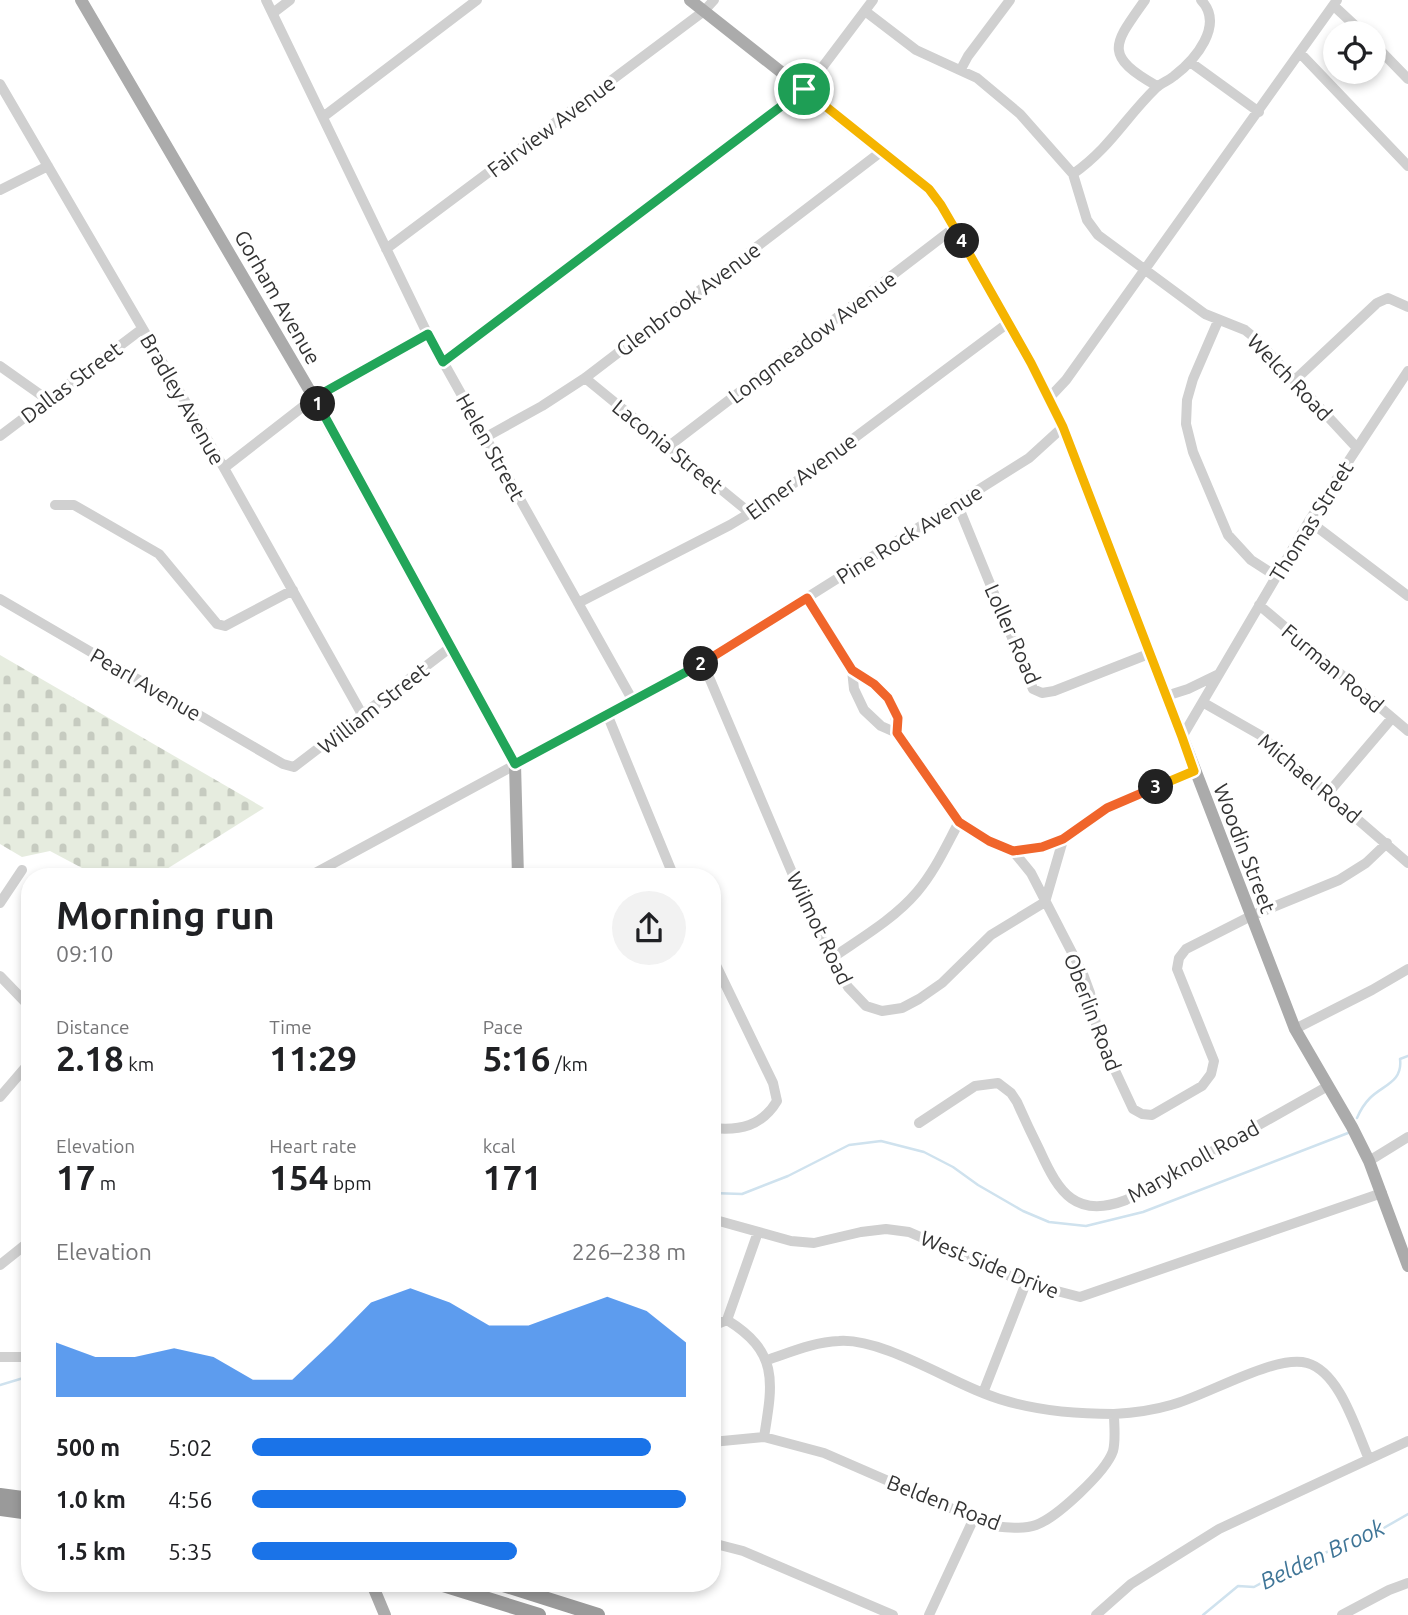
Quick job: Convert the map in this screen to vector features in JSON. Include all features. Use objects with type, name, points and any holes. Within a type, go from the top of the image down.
[{"type":"highway","points":[[0,1495],[21,1498]]},
{"type":"highway","points":[[0,1509],[21,1512]]},
{"type":"highway","points":[[466,1592],[539,1615]]},
{"type":"highway","points":[[525,1592],[598,1615]]},
{"type":"main road","name":"Gorham Avenue","points":[[81,0],[314,398],[515,764]]},
{"type":"main road","name":"Woodin Street","points":[[690,0],[929,189],[1050,397],[1295,1029],[1369,1161],[1408,1266]]},
{"type":"main road","points":[[514,868],[515,764]]},
{"type":"main road","points":[[375,1592],[385,1615]]},
{"type":"street","name":"Helen Street","points":[[266,0],[428,334],[633,701]]},
{"type":"street","points":[[273,13],[290,0]]},
{"type":"street","points":[[323,117],[477,0]]},
{"type":"street","name":"Fairview Avenue","points":[[386,250],[704,11],[714,0]]},
{"type":"street","points":[[443,362],[804,89],[873,0]]},
{"type":"street","points":[[961,69],[1010,0]]},
{"type":"street","points":[[1145,0],[1123,31],[1117,50],[1144,79],[1157,86]]},
{"type":"street","points":[[865,11],[916,50],[961,69],[995,91],[1012,106],[1073,174],[1106,148],[1157,86],[1172,78],[1189,62],[1208,32],[1209,9],[1200,0]]},
{"type":"street","points":[[1050,397],[1060,388],[1335,3],[1352,21]]},
{"type":"street","points":[[1300,53],[1408,166]]},
{"type":"street","points":[[1386,56],[1408,79]]},
{"type":"street","points":[[1189,62],[1259,112]]},
{"type":"street","name":"Bradley Avenue","points":[[0,84],[224,468],[363,716]]},
{"type":"street","name":"Glenbrook Avenue","points":[[486,437],[542,407],[585,378],[882,150]]},
{"type":"street","points":[[0,190],[48,166]]},
{"type":"street","name":"Welch Road","points":[[1073,174],[1091,228],[1144,271],[1218,321],[1251,334],[1296,379],[1357,448]]},
{"type":"street","name":"Longmeadow Avenue","points":[[669,446],[954,228]]},
{"type":"street","points":[[1296,379],[1377,303],[1388,298],[1408,307]]},
{"type":"street","points":[[1218,321],[1186,400],[1186,424],[1193,452],[1228,535],[1251,560],[1276,576]]},
{"type":"street","name":"Elmer Avenue","points":[[578,603],[770,502],[1008,323]]},
{"type":"street","name":"Dallas Street","points":[[0,436],[142,329]]},
{"type":"street","points":[[224,468],[314,398],[428,334]]},
{"type":"street","points":[[0,366],[48,400]]},
{"type":"street","name":"Thomas Street","points":[[1182,737],[1309,521],[1408,371]]},
{"type":"street","name":"Laconia Street","points":[[585,378],[750,513]]},
{"type":"street","name":"Pine Rock Avenue","points":[[325,868],[703,663],[1029,458],[1063,427]]},
{"type":"street","name":"Loller Road","points":[[957,503],[1033,689],[1042,693],[1054,691],[1151,653]]},
{"type":"street","points":[[55,505],[74,505],[159,554],[217,624],[225,625],[293,590]]},
{"type":"street","points":[[1309,521],[1408,596]]},
{"type":"street","name":"Oberlin Road","points":[[807,598],[852,670],[855,690],[864,710],[881,726],[897,733],[959,822],[989,841],[1013,851],[1031,873],[1083,974],[1098,1034],[1133,1109],[1152,1115],[1202,1087],[1210,1074],[1214,1061],[1177,969],[1179,958],[1186,949],[1251,916],[1339,880],[1366,863],[1387,843]]},
{"type":"street","name":"Pearl Avenue","points":[[0,599],[283,764],[294,767]]},
{"type":"street","name":"Furman Road","points":[[1259,606],[1408,731]]},
{"type":"street","name":"William Street","points":[[294,767],[451,647]]},
{"type":"street","name":"Wilmot Road","points":[[703,663],[813,922],[848,987],[866,1006],[882,1011],[902,1008],[942,983],[990,935],[1045,902]]},
{"type":"street","name":"Oberlin Road","points":[[852,670],[874,684],[888,698],[898,718],[897,733]]},
{"type":"street","points":[[1166,696],[1219,674]]},
{"type":"street","name":"Michael Road","points":[[1204,703],[1260,735],[1408,863]]},
{"type":"street","points":[[607,714],[670,868]]},
{"type":"street","points":[[1329,792],[1392,718]]},
{"type":"street","points":[[1013,851],[1042,847],[1063,839],[1107,808],[1194,771]]},
{"type":"street","points":[[832,958],[870,932],[917,892],[936,865],[959,822]]},
{"type":"street","points":[[1045,902],[1063,839]]},
{"type":"street","points":[[0,903],[21,872]]},
{"type":"street","points":[[1295,1029],[1408,969]]},
{"type":"street","points":[[0,976],[21,998]]},
{"type":"street","points":[[721,976],[773,1083],[777,1101],[770,1113],[757,1124],[737,1129],[721,1128]]},
{"type":"street","points":[[0,1097],[21,1072]]},
{"type":"street","name":"Maryknoll Road","points":[[919,1123],[975,1086],[998,1083],[1011,1093],[1017,1102],[1059,1188],[1075,1201],[1093,1207],[1126,1200],[1328,1086]]},
{"type":"street","points":[[1369,1161],[1408,1138]]},
{"type":"street","name":"West Side Drive","points":[[721,1222],[791,1241],[814,1243],[886,1229],[909,1232],[1027,1283],[1080,1297],[1382,1192]]},
{"type":"street","points":[[727,1320],[758,1232]]},
{"type":"street","points":[[0,1265],[21,1248]]},
{"type":"street","points":[[983,1393],[1027,1283]]},
{"type":"street","points":[[721,1322],[727,1320],[744,1330],[759,1346],[767,1360],[770,1380],[764,1437]]},
{"type":"street","points":[[767,1360],[820,1343],[840,1340],[867,1343],[983,1393],[1025,1405],[1114,1414],[1171,1405],[1261,1370],[1288,1362],[1307,1363],[1321,1370],[1337,1388],[1369,1458]]},
{"type":"street","points":[[0,1357],[21,1357]]},
{"type":"street","name":"Belden Road","points":[[721,1441],[764,1437],[824,1453],[992,1526],[1015,1528],[1036,1525],[1054,1514],[1088,1485],[1109,1461],[1114,1448],[1114,1414]]},
{"type":"street","points":[[1096,1615],[1131,1584],[1219,1529],[1408,1441]]},
{"type":"street","points":[[929,1615],[974,1518]]},
{"type":"street","points":[[721,1545],[743,1551],[893,1615]]},
{"type":"street","points":[[1342,1615],[1408,1583]]},
{"type":"green space","points":[[0,655],[264,808],[168,868],[82,868],[50,851],[22,857],[0,844]]},
{"type":"waterway","points":[[1357,1118],[1370,1098],[1395,1078],[1400,1059],[1408,1056]]},
{"type":"waterway","points":[[721,1193],[742,1194],[788,1176],[849,1145],[881,1141],[924,1152],[1023,1211],[1049,1222],[1086,1226],[1143,1212],[1348,1133]]},
{"type":"waterway","points":[[0,1385],[21,1379]]},
{"type":"waterway","name":"Belden Brook","points":[[1203,1615],[1238,1586],[1254,1587],[1291,1567],[1382,1529],[1408,1514]]},
{"type":"route","points":[[804,89],[929,189],[941,205],[1050,397],[1151,653],[1194,771],[1107,808],[1063,839],[1042,847],[1013,851],[989,841],[959,822],[897,733],[898,718],[888,698],[874,684],[852,670],[807,598],[703,663],[515,764],[314,398],[428,334],[443,362],[804,89]]}]
